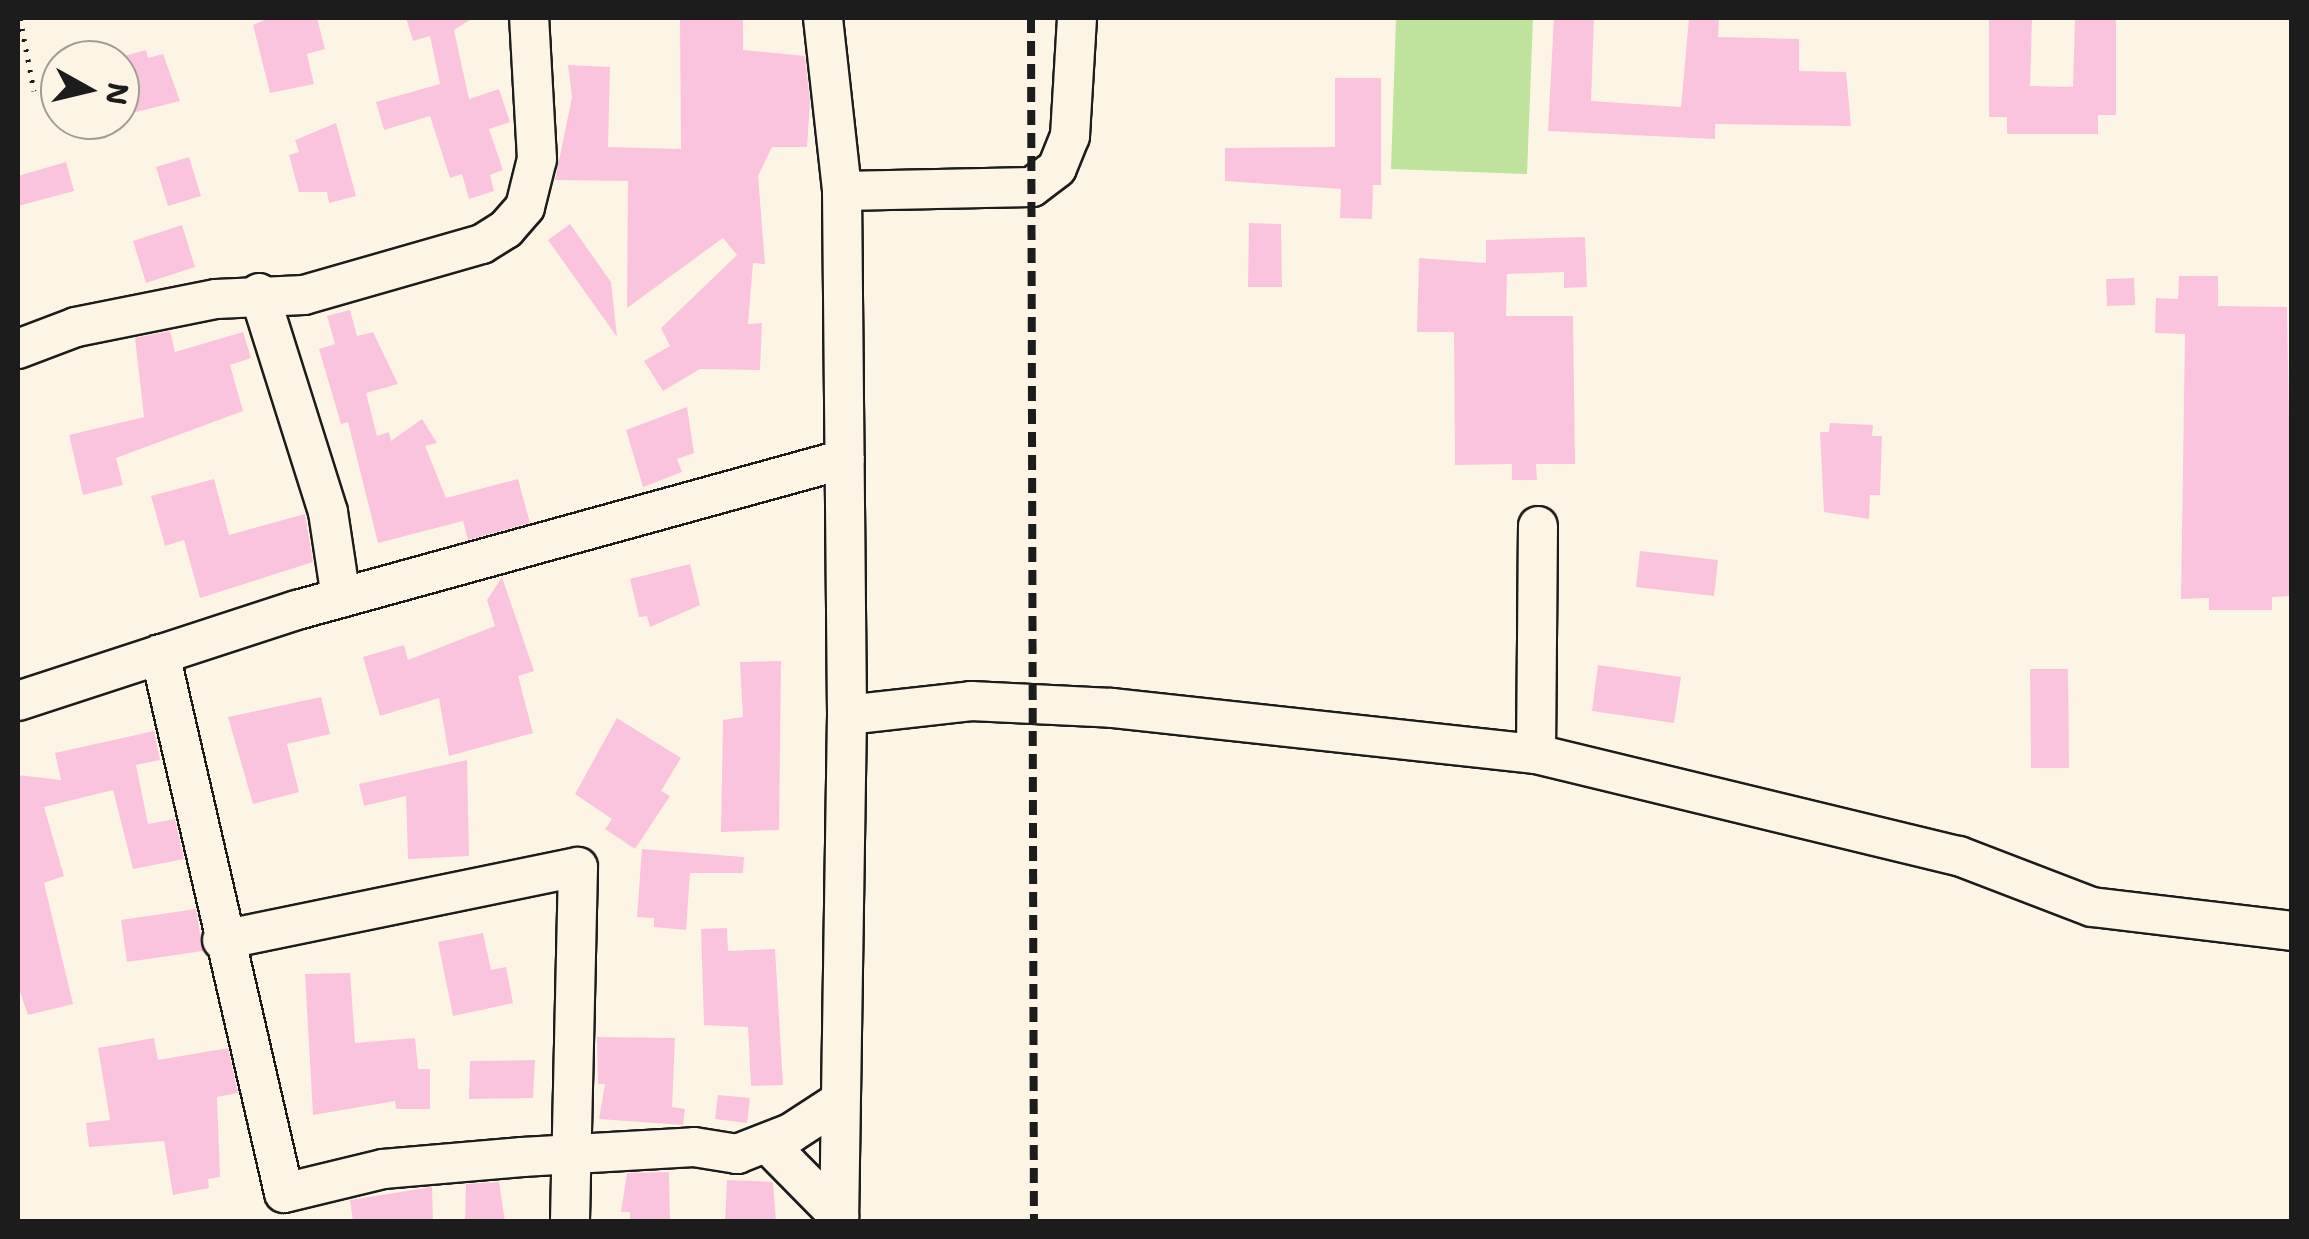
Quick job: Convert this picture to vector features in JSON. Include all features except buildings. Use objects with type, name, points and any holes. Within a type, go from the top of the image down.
[{"type":"street","points":[[18,349],[76,328],[259,293],[304,296],[482,244],[506,229],[525,206],[537,159],[529,18]]},
{"type":"street","points":[[823,18],[842,191],[847,715],[837,1102],[839,1219]]},
{"type":"street","points":[[842,191],[1032,187],[1057,168],[1070,136],[1078,18]]},
{"type":"street","points":[[259,293],[328,512],[341,598]]},
{"type":"street","points":[[18,701],[341,598],[845,459]]},
{"type":"street","points":[[1536,754],[1538,526]]},
{"type":"street","points":[[160,654],[222,940],[287,1207],[383,1169],[694,1147],[736,1154],[767,1143],[837,1102]]},
{"type":"street","points":[[847,715],[970,700],[1112,708],[1536,754],[1959,856],[2092,907],[2292,931]]},
{"type":"street","points":[[222,940],[578,867],[570,1222]]},
{"type":"street","points":[[767,1143],[839,1219]]},
{"type":"path","points":[[20,18],[34,91]]},
{"type":"green space","points":[[1396,18],[1533,18],[1527,174],[1391,169]]},
{"type":"railway","points":[[1031,18],[1034,1222]]}]
